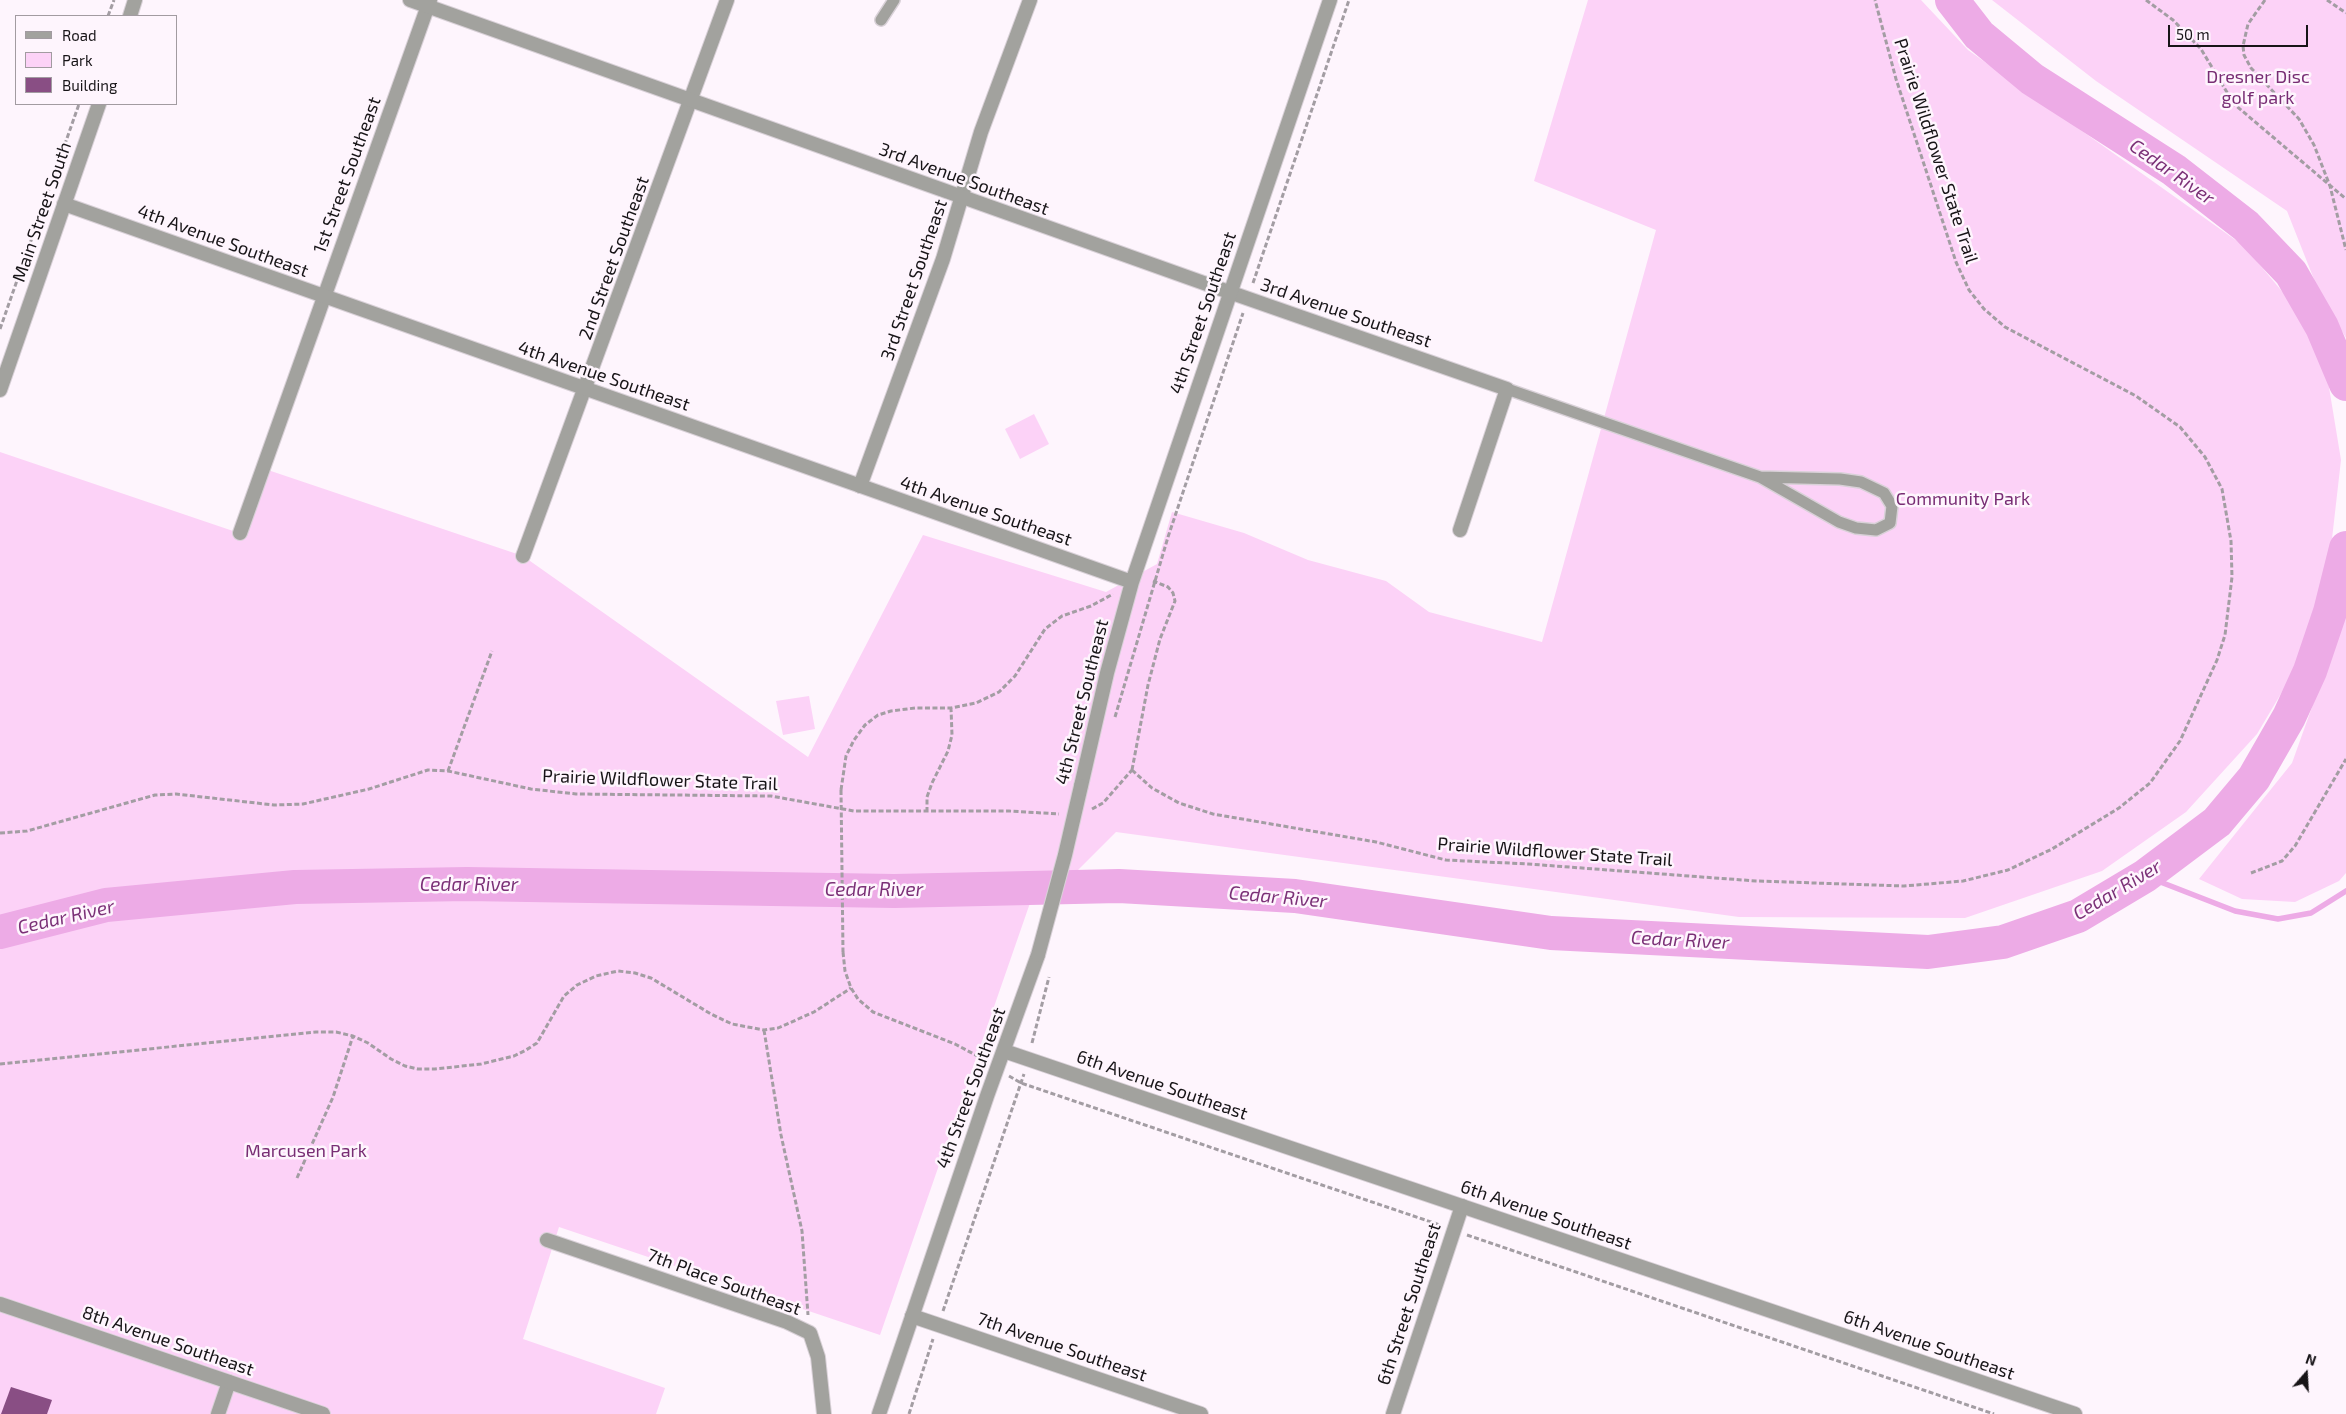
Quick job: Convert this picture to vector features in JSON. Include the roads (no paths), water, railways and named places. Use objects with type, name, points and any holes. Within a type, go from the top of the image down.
[{"type":"street","points":[[130,15],[135,0]]},
{"type":"street","name":"3rd Avenue Southeast","points":[[410,0],[429,3],[691,101],[1507,389]]},
{"type":"street","name":"2nd Street Southeast","points":[[523,556],[586,389],[727,0]]},
{"type":"street","name":"3rd Street Southeast","points":[[860,486],[943,259],[982,132],[1030,0]]},
{"type":"street","name":"4th Street Southeast","points":[[879,1414],[1038,955],[1063,863],[1107,673],[1132,582],[1229,292],[1330,0]]},
{"type":"street","name":"1st Street Southeast","points":[[240,533],[429,3]]},
{"type":"street","name":"Main Street South","points":[[0,390],[99,105]]},
{"type":"street","name":"4th Avenue Southeast","points":[[64,204],[1132,582]]},
{"type":"street","points":[[1460,530],[1507,389]]},
{"type":"street","name":"6th Avenue Southeast","points":[[1004,1051],[2075,1414]]},
{"type":"street","name":"6th Street Southeast","points":[[1392,1414],[1462,1206]]},
{"type":"street","name":"7th Place Southeast","points":[[547,1240],[788,1322],[810,1333],[818,1357],[824,1414]]},
{"type":"street","name":"8th Avenue Southeast","points":[[0,1304],[323,1414]]},
{"type":"street","name":"7th Avenue Southeast","points":[[912,1316],[1201,1414]]},
{"type":"street","points":[[218,1414],[229,1382]]},
{"type":"lane","points":[[882,20],[894,0]]},
{"type":"lane","points":[[1507,389],[1760,477],[1839,522],[1856,528],[1876,530],[1890,522],[1892,506],[1884,493],[1861,482],[1840,479],[1760,477]]},
{"type":"waterway","name":"Cedar River","points":[[1952,0],[1979,35],[2032,79],[2174,170],[2246,226],[2291,273],[2322,327],[2346,384]]},
{"type":"waterway","name":"Cedar River","points":[[0,932],[106,905],[295,887],[467,884],[894,891],[1119,886],[1295,896],[1551,933],[1928,952],[2003,942],[2078,916],[2145,876],[2217,822],[2254,778],[2289,717],[2310,671],[2330,612],[2346,548]]},
{"type":"waterway","points":[[2145,876],[2235,911],[2278,919],[2311,913],[2346,891]]},
{"type":"park label","name":"Dresner Disc golf park","points":[[2258,87]]},
{"type":"park label","name":"Community Park","points":[[1963,499]]},
{"type":"park label","name":"Marcusen Park","points":[[306,1151]]}]
